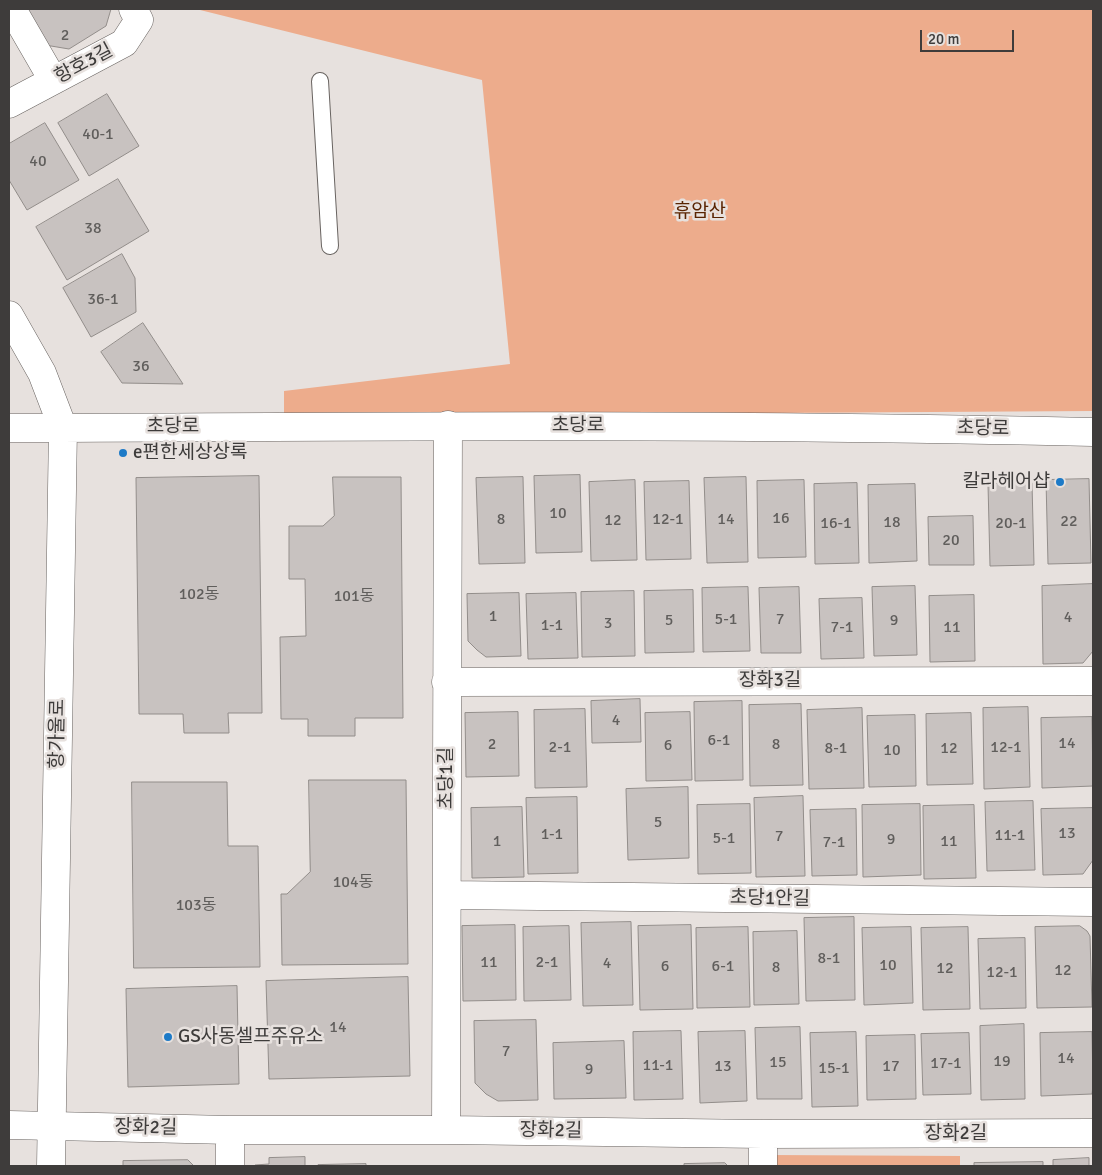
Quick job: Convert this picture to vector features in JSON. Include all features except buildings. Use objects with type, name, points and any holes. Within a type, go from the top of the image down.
[{"type":"street","points":[[12,9],[53,80]]},
{"type":"street","name":"항호3길","points":[[9,104],[124,44],[140,20],[133,9]]},
{"type":"street","name":"항가울로","points":[[9,315],[42,373],[63,428],[51,1166]]},
{"type":"street","name":"초당1길","points":[[446,1130],[448,426]]},
{"type":"street","name":"초당로","points":[[9,428],[870,427],[1093,432]]},
{"type":"street","name":"장화3길","points":[[446,682],[1093,681]]},
{"type":"street","name":"초당1안길","points":[[447,896],[1093,902]]},
{"type":"street","name":"장화2길","points":[[9,1126],[230,1130],[446,1130],[763,1134],[1093,1133]]},
{"type":"street","points":[[230,1130],[230,1166]]},
{"type":"street","points":[[763,1134],[763,1166]]},
{"type":"lane","points":[[320,82],[330,246]]},
{"type":"green space","name":"휴암산","points":[[196,9],[1093,9],[1093,411],[284,416],[284,391],[510,364],[482,80]]},
{"type":"green space","points":[[771,1155],[960,1156],[960,1166],[771,1166]]},
{"type":"place","name":"e편한세상상록","points":[[123,453]]},
{"type":"place","name":"칼라헤어샵","points":[[1060,482]]},
{"type":"place","name":"GS사동셀프주유소","points":[[168,1037]]}]
